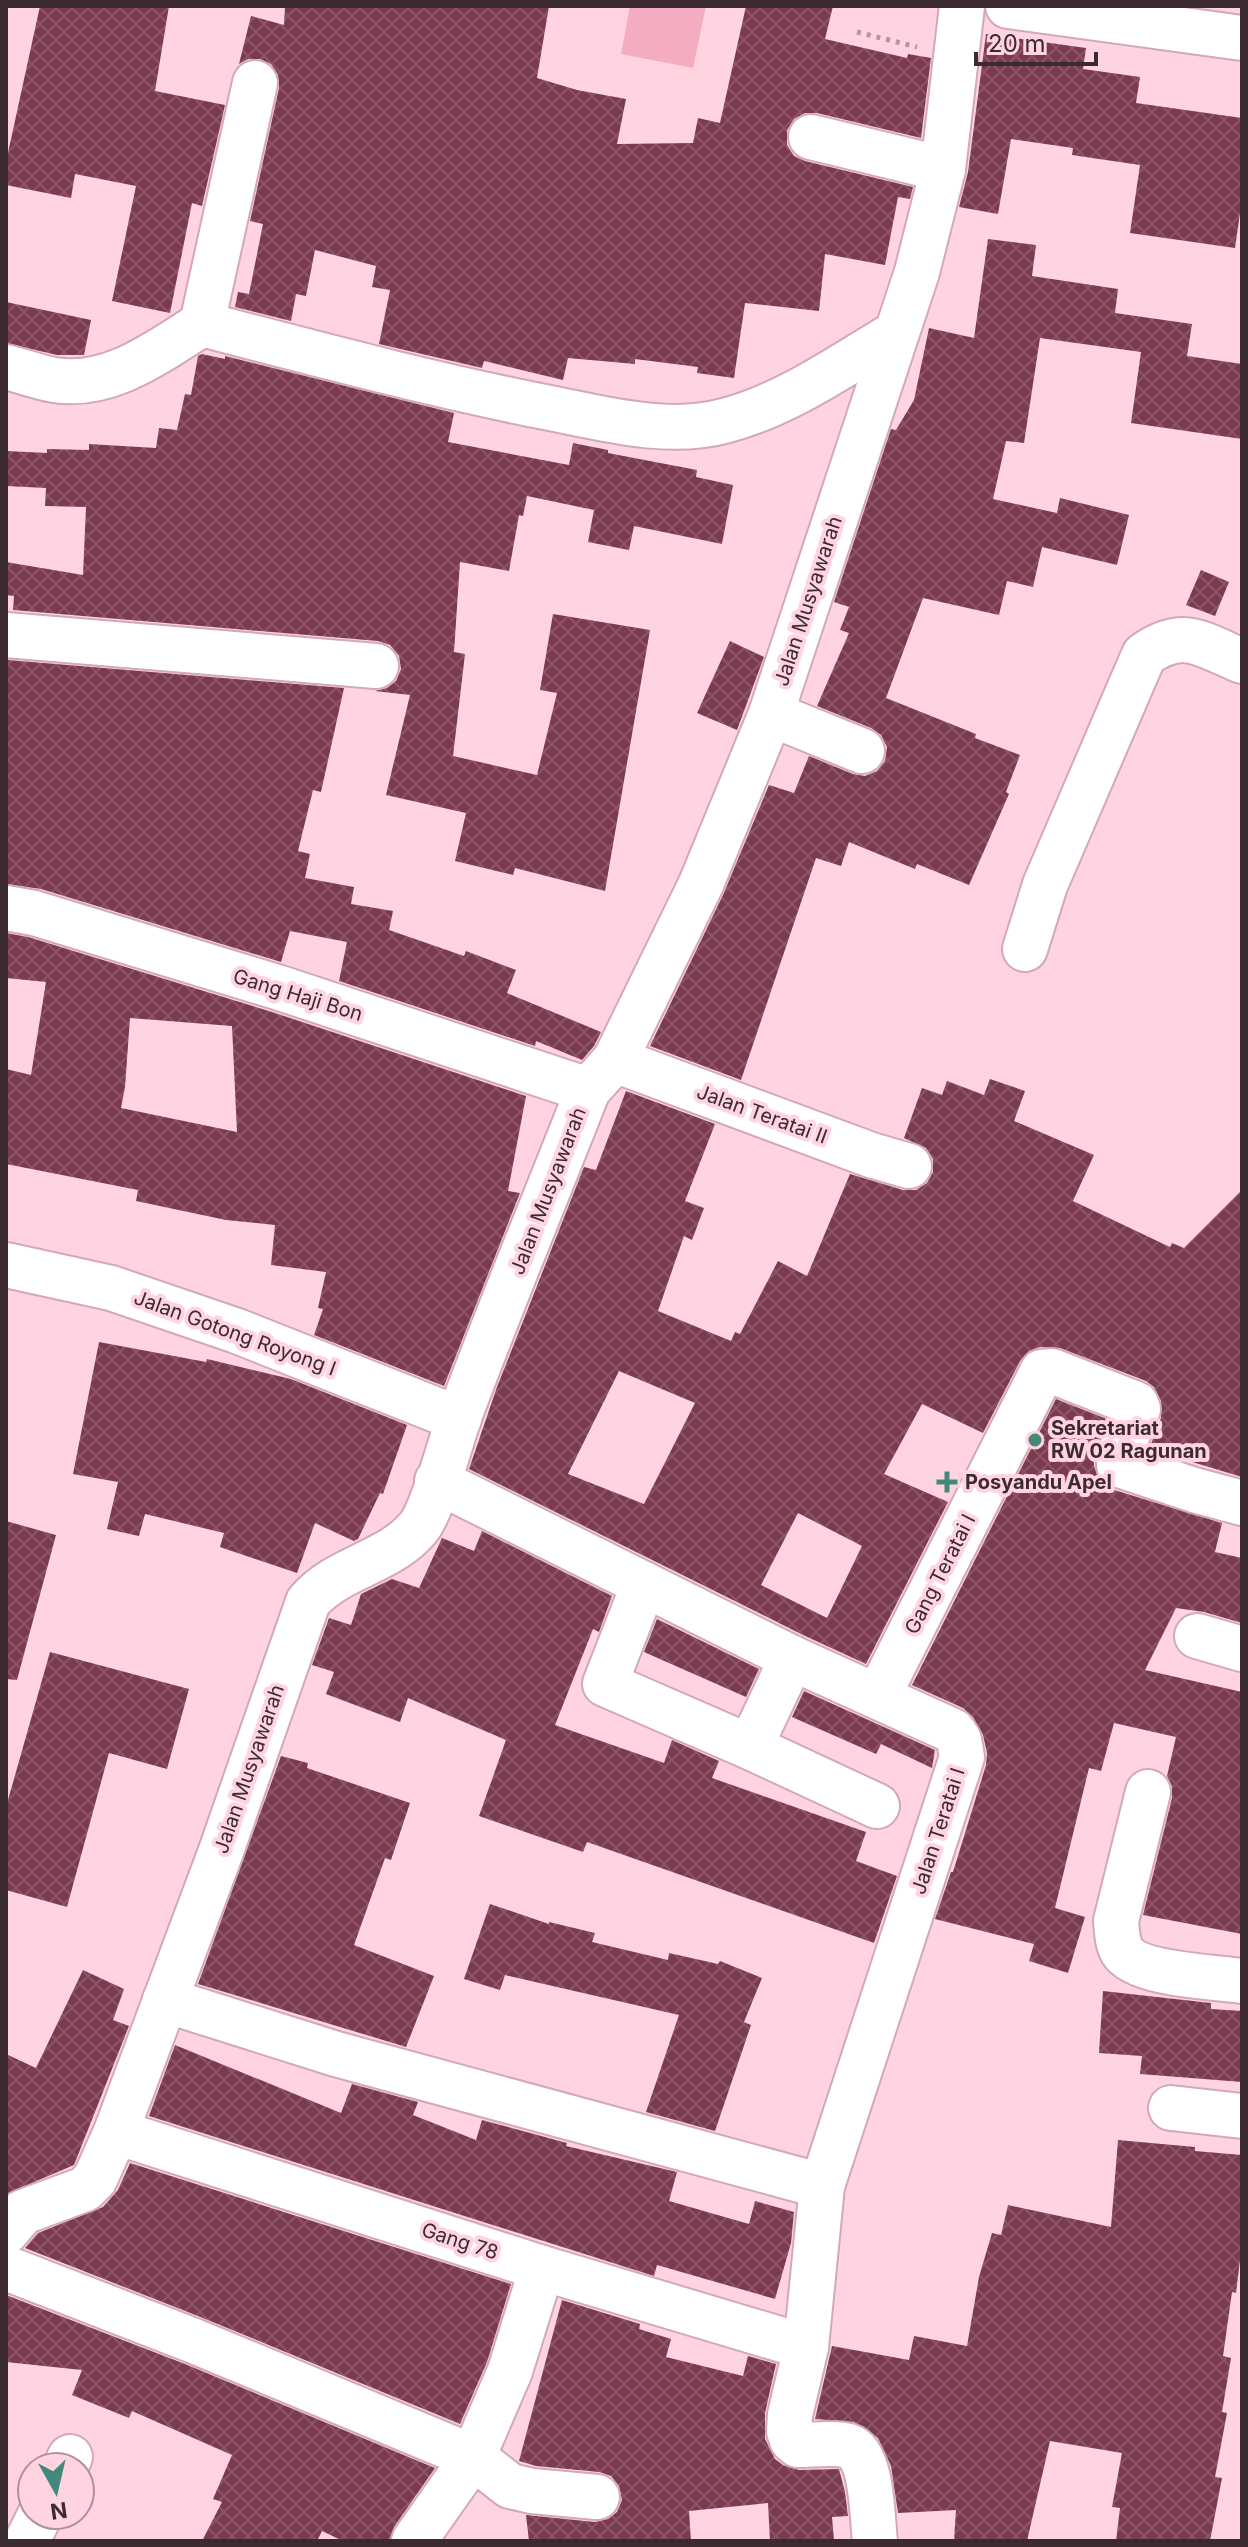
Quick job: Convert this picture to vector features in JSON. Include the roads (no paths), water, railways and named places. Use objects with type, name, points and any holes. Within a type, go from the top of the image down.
[{"type":"street","name":"Jalan Musyawarah","points":[[6,2232],[23,2212],[85,2189],[95,2179],[116,2132],[165,2000],[308,1602],[321,1587],[407,1539],[421,1525],[459,1419],[602,1075],[701,884],[771,714],[917,272],[943,169],[962,6]]},
{"type":"street","points":[[1008,6],[1242,38]]},
{"type":"street","points":[[202,324],[255,83]]},
{"type":"street","points":[[811,137],[943,169]]},
{"type":"street","points":[[6,367],[56,380],[114,376],[202,324],[455,390],[618,421],[667,426],[721,422],[769,406],[896,333]]},
{"type":"street","points":[[6,635],[376,666]]},
{"type":"street","points":[[1025,949],[1045,885],[1144,655],[1162,642],[1192,640],[1242,661]]},
{"type":"street","points":[[771,714],[862,751]]},
{"type":"street","name":"Gang Haji Bon","points":[[6,908],[34,913],[280,988],[602,1075]]},
{"type":"street","name":"Jalan Teratai II","points":[[602,1075],[909,1166]]},
{"type":"street","name":"Jalan Gotong Royong I","points":[[6,1265],[111,1288],[237,1331],[459,1419]]},
{"type":"street","name":"Gang Teratai I","points":[[878,1696],[1042,1372],[1052,1371],[1136,1404],[1138,1409],[1119,1456],[1119,1465],[1242,1503]]},
{"type":"street","name":"Jalan Teratai I","points":[[437,1481],[792,1658],[953,1731],[959,1740],[962,1757],[822,2186],[806,2347],[790,2415],[789,2431],[798,2445],[850,2446],[861,2455],[867,2469],[875,2541]]},
{"type":"street","points":[[644,1584],[605,1684],[877,1806]]},
{"type":"street","points":[[1197,1636],[1242,1649]]},
{"type":"street","points":[[750,1747],[792,1658]]},
{"type":"street","points":[[1148,1792],[1116,1921],[1123,1952],[1131,1960],[1158,1970],[1242,1981]]},
{"type":"street","points":[[165,2000],[336,2054],[822,2186]]},
{"type":"street","points":[[1171,2108],[1242,2116]]},
{"type":"street","name":"Gang 78","points":[[116,2132],[542,2268],[806,2347]]},
{"type":"street","points":[[6,2268],[194,2341],[473,2457],[510,2486],[597,2497]]},
{"type":"street","points":[[414,2541],[473,2457],[510,2371],[542,2268]]},
{"type":"place","name":"Sekretariat RW 02 Ragunan","points":[[1035,1440]]},
{"type":"place","name":"Posyandu Apel","points":[[947,1482]]}]
